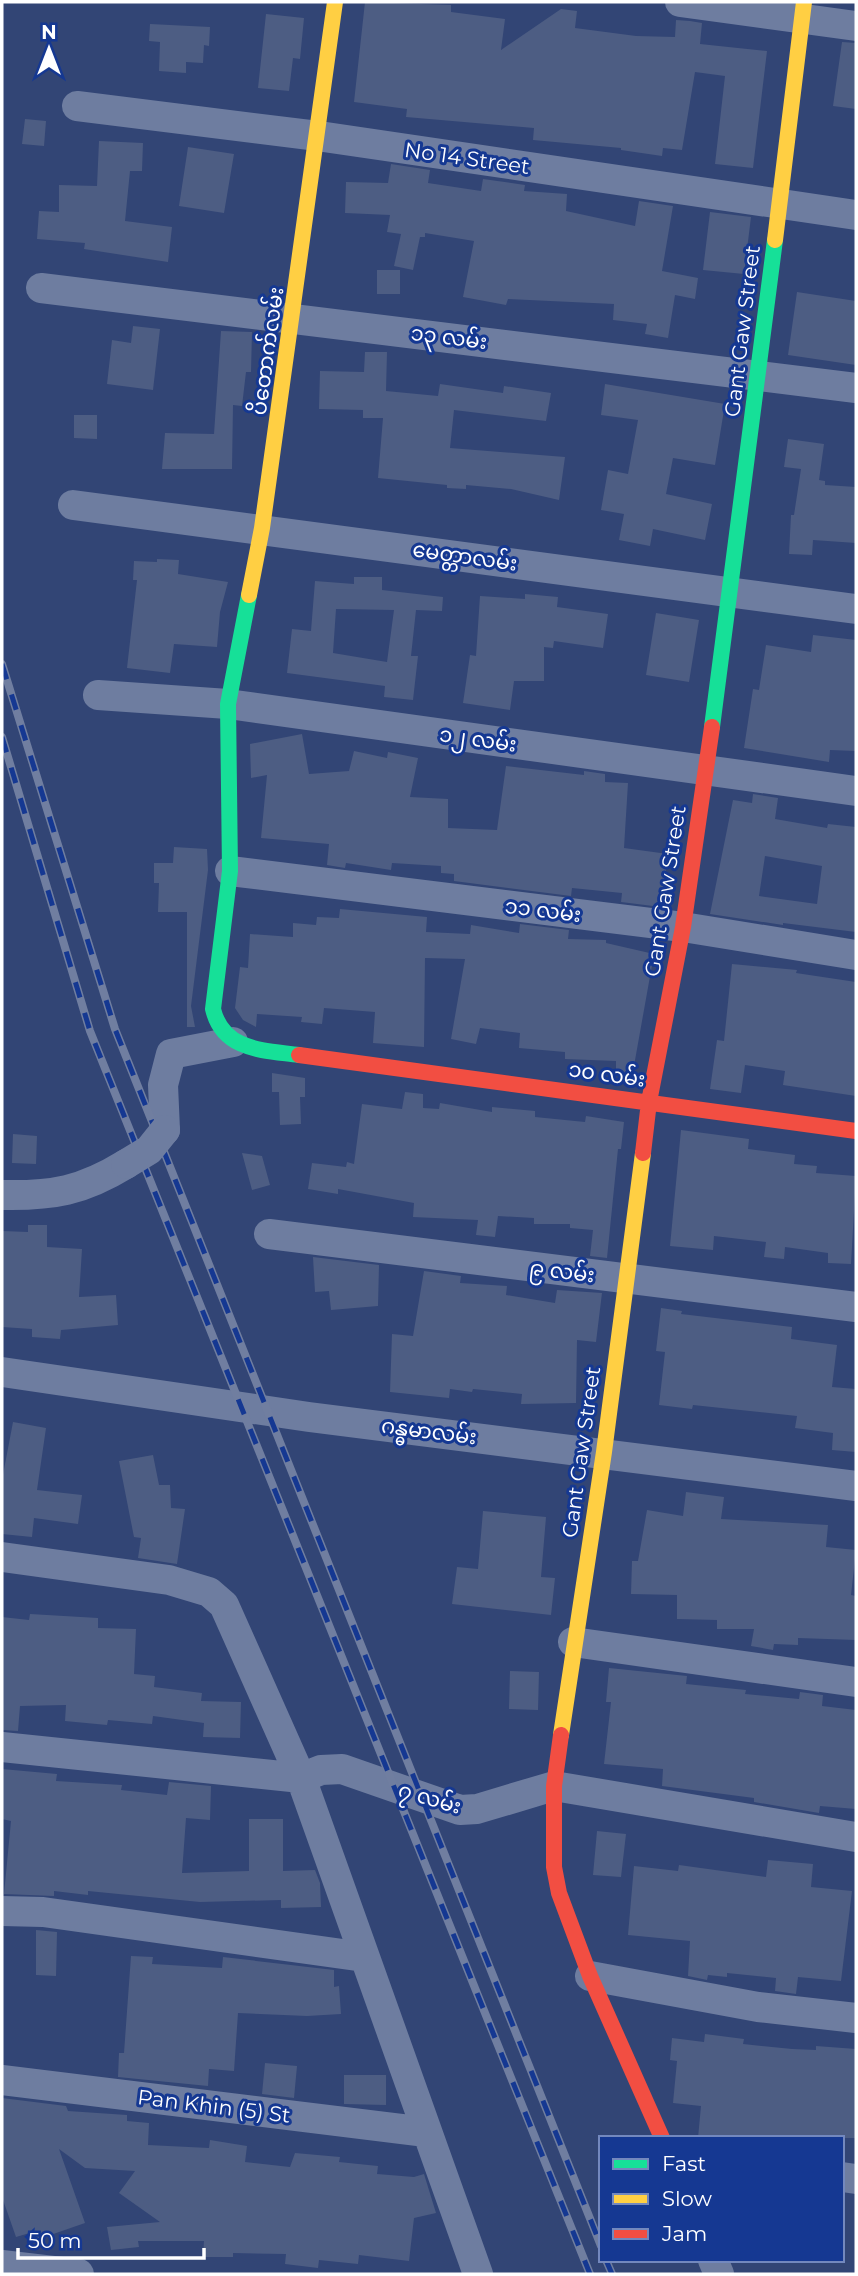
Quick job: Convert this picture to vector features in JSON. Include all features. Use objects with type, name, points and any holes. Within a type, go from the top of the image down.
[{"type":"street","name":"ပိတောက်လမ်း","points":[[233,1042],[221,1032],[213,1009],[230,871],[228,704],[262,528],[335,2]]},
{"type":"street","points":[[680,2],[803,10],[856,26]]},
{"type":"street","name":"Gant Gaw Street","points":[[661,2136],[590,1976],[556,1880],[554,1786],[572,1643],[604,1452],[649,1102],[682,928],[732,593],[803,10]]},
{"type":"street","name":"No 14 Street","points":[[77,106],[318,136],[856,215]]},
{"type":"street","name":"၁၃ လမ်း","points":[[41,288],[856,388]]},
{"type":"street","name":"မေတ္တာလမ်း","points":[[73,505],[856,609]]},
{"type":"street","name":"၁၂ လမ်း","points":[[98,695],[228,704],[856,791]]},
{"type":"street","name":"၁၁ လမ်း","points":[[230,871],[682,928],[856,955]]},
{"type":"street","points":[[2,1195],[48,1194],[93,1184],[149,1150],[165,1130],[163,1085],[171,1054],[233,1042]]},
{"type":"street","name":"၁၀ လမ်း","points":[[233,1042],[247,1048],[352,1060],[856,1131]]},
{"type":"street","name":"၉ လမ်း","points":[[269,1234],[856,1307]]},
{"type":"street","name":"ဂန္ဓမာလမ်း","points":[[2,1372],[309,1417],[604,1452],[856,1486]]},
{"type":"street","points":[[2,1557],[169,1580],[209,1592],[225,1605],[301,1778],[478,2274]]},
{"type":"street","points":[[572,1643],[856,1682]]},
{"type":"street","name":"၇ လမ်း","points":[[2,1747],[301,1778],[321,1770],[342,1769],[460,1810],[477,1809],[554,1786],[856,1838]]},
{"type":"street","points":[[2,1911],[43,1912],[364,1957]]},
{"type":"street","points":[[590,1976],[758,2007],[856,2018]]},
{"type":"street","name":"Pan Khin (5) St","points":[[2,2080],[426,2132]]},
{"type":"street","points":[[2,2264],[79,2274]]},
{"type":"building","points":[[365,2],[451,5],[451,12],[505,19],[501,50],[561,9],[577,11],[575,28],[636,36],[675,37],[676,20],[702,23],[700,44],[767,51],[753,168],[715,164],[725,76],[695,72],[682,150],[663,148],[662,156],[621,148],[533,140],[534,128],[406,117],[407,109],[354,102]]},
{"type":"building","points":[[266,14],[304,18],[300,59],[293,58],[289,91],[258,88]]},
{"type":"building","points":[[150,24],[210,27],[209,46],[204,45],[203,63],[186,62],[186,73],[159,71],[160,42],[149,41]]},
{"type":"building","points":[[842,42],[856,43],[856,109],[833,106]]},
{"type":"building","points":[[25,119],[46,121],[44,146],[22,144]]},
{"type":"building","points":[[99,141],[143,143],[142,171],[130,171],[125,221],[172,227],[168,262],[84,249],[85,243],[37,239],[39,211],[59,212],[59,185],[97,186]]},
{"type":"building","points":[[188,147],[234,154],[224,213],[179,206]]},
{"type":"building","points":[[391,164],[430,170],[428,183],[481,191],[483,179],[525,185],[524,191],[567,194],[566,211],[635,226],[639,201],[673,206],[662,271],[698,278],[695,299],[675,295],[668,338],[645,334],[647,324],[613,320],[614,304],[508,299],[506,305],[463,297],[474,241],[425,233],[425,237],[420,237],[413,270],[394,266],[401,234],[387,232],[390,215],[345,213],[346,182],[388,183]]},
{"type":"building","points":[[710,212],[751,217],[744,274],[703,270]]},
{"type":"building","points":[[377,270],[400,270],[400,294],[377,294]]},
{"type":"building","points":[[797,292],[856,301],[856,365],[788,355]]},
{"type":"building","points":[[133,326],[160,329],[153,390],[107,384],[112,340],[131,343]]},
{"type":"building","points":[[221,331],[252,332],[251,372],[246,372],[242,406],[233,405],[232,469],[162,469],[165,433],[214,434]]},
{"type":"building","points":[[365,352],[387,352],[386,391],[438,396],[440,384],[503,393],[504,386],[551,393],[546,421],[454,410],[450,448],[565,457],[559,500],[511,489],[466,485],[466,489],[447,488],[447,485],[378,478],[383,418],[363,418],[363,410],[319,409],[320,371],[364,372]]},
{"type":"building","points":[[605,384],[725,404],[715,465],[673,458],[666,494],[712,504],[705,540],[653,529],[650,546],[619,540],[624,514],[601,510],[608,470],[628,474],[638,420],[601,415]]},
{"type":"building","points":[[74,415],[97,415],[97,439],[74,438]]},
{"type":"building","points":[[788,439],[824,444],[819,480],[825,481],[825,485],[856,487],[856,543],[813,540],[812,555],[789,554],[791,515],[794,515],[801,469],[784,467]]},
{"type":"building","points":[[157,559],[179,560],[178,574],[228,582],[220,612],[217,647],[174,644],[170,673],[127,668],[137,580],[133,580],[134,561],[157,562]]},
{"type":"building","points":[[354,577],[382,577],[382,590],[443,597],[442,611],[416,610],[411,656],[418,656],[413,700],[384,697],[385,686],[287,673],[292,629],[311,631],[315,581],[354,584]],"holes":[[[336,609],[394,610],[387,662],[333,653]]]},
{"type":"building","points":[[525,594],[558,597],[557,607],[608,614],[603,648],[554,641],[553,648],[544,647],[544,681],[514,681],[510,710],[463,703],[470,655],[476,656],[480,596],[525,599]]},
{"type":"building","points":[[656,613],[699,620],[689,682],[646,675]]},
{"type":"building","points":[[813,635],[856,640],[856,751],[830,750],[829,762],[744,748],[753,689],[759,690],[766,645],[811,652]]},
{"type":"building","points":[[302,734],[309,774],[349,771],[354,751],[387,758],[388,752],[418,758],[410,797],[448,799],[448,828],[497,830],[506,766],[584,775],[584,771],[605,774],[605,782],[628,783],[624,848],[668,854],[661,907],[621,902],[622,893],[572,888],[571,896],[454,881],[454,874],[441,873],[441,866],[392,863],[391,870],[346,863],[345,868],[327,865],[329,844],[261,838],[267,775],[251,778],[250,744]]},
{"type":"building","points":[[753,794],[778,798],[775,819],[827,828],[828,824],[856,827],[856,932],[710,914],[733,800],[752,803]],"holes":[[[765,856],[822,866],[817,904],[759,896]]]},
{"type":"building","points":[[174,847],[207,849],[208,870],[191,1006],[195,1027],[187,1027],[187,912],[158,912],[159,883],[154,883],[154,863],[173,863]]},
{"type":"building","points":[[340,909],[427,917],[426,932],[470,934],[471,925],[519,933],[520,924],[569,930],[568,939],[606,940],[606,943],[654,954],[632,1077],[616,1076],[616,1061],[565,1059],[565,1052],[519,1048],[520,1033],[480,1028],[476,1044],[451,1039],[465,959],[425,958],[424,1047],[373,1043],[375,1012],[324,1008],[322,1024],[301,1022],[302,1017],[257,1014],[256,1027],[243,1020],[235,1008],[240,967],[248,968],[250,934],[293,937],[293,923],[316,925],[317,917],[339,918]]},
{"type":"building","points":[[732,964],[797,970],[796,973],[856,982],[856,1096],[783,1085],[785,1071],[745,1065],[741,1093],[710,1089],[717,1040],[724,1041]]},
{"type":"building","points":[[272,1073],[305,1078],[305,1097],[300,1097],[301,1124],[280,1125],[279,1092],[272,1092]]},
{"type":"building","points":[[405,1092],[423,1094],[423,1108],[439,1109],[440,1103],[492,1112],[492,1107],[535,1111],[535,1117],[585,1122],[586,1116],[624,1122],[621,1149],[618,1149],[607,1258],[590,1256],[593,1230],[570,1228],[570,1224],[534,1224],[534,1218],[498,1216],[495,1237],[476,1235],[478,1220],[413,1217],[414,1203],[338,1189],[338,1194],[308,1189],[312,1163],[346,1167],[347,1162],[354,1164],[362,1104],[402,1109]]},
{"type":"building","points":[[681,1130],[749,1139],[748,1149],[795,1155],[794,1164],[817,1166],[816,1173],[856,1176],[851,1264],[828,1263],[828,1253],[785,1247],[784,1259],[764,1257],[766,1242],[714,1236],[713,1250],[670,1246]]},
{"type":"building","points":[[13,1134],[37,1136],[36,1164],[12,1163]]},
{"type":"building","points":[[242,1153],[262,1156],[270,1185],[252,1190]]},
{"type":"building","points":[[28,1225],[47,1225],[47,1247],[82,1249],[79,1297],[116,1295],[118,1325],[61,1330],[60,1339],[32,1337],[32,1329],[2,1327],[2,1231],[28,1232]]},
{"type":"building","points":[[313,1257],[379,1265],[378,1306],[331,1310],[329,1291],[315,1292]]},
{"type":"building","points":[[424,1271],[461,1276],[460,1283],[507,1286],[506,1295],[555,1303],[557,1290],[602,1293],[596,1342],[577,1340],[576,1403],[521,1404],[522,1394],[473,1389],[472,1392],[450,1389],[449,1398],[390,1392],[392,1334],[413,1336]]},
{"type":"building","points":[[661,1308],[682,1311],[681,1314],[792,1327],[791,1339],[837,1345],[832,1387],[856,1389],[856,1452],[832,1450],[833,1433],[795,1428],[797,1416],[693,1405],[692,1409],[659,1405],[665,1352],[656,1351]]},
{"type":"building","points":[[13,1422],[46,1428],[37,1490],[82,1495],[78,1524],[34,1518],[32,1537],[2,1534],[2,1480]]},
{"type":"building","points":[[153,1455],[159,1485],[170,1485],[171,1508],[185,1509],[177,1564],[138,1558],[141,1538],[134,1537],[119,1461]]},
{"type":"building","points":[[686,1492],[724,1497],[721,1519],[828,1525],[826,1547],[856,1550],[851,1595],[856,1596],[856,1640],[798,1638],[798,1645],[774,1644],[773,1650],[751,1646],[754,1629],[717,1629],[717,1620],[677,1619],[677,1595],[631,1594],[632,1561],[638,1561],[647,1510],[683,1516]]},
{"type":"building","points":[[483,1511],[546,1517],[541,1577],[555,1578],[551,1615],[452,1604],[457,1567],[478,1569]]},
{"type":"building","points":[[30,1614],[98,1618],[98,1628],[136,1629],[134,1674],[155,1676],[154,1687],[202,1693],[201,1701],[241,1702],[240,1738],[203,1737],[204,1723],[153,1716],[152,1724],[108,1720],[107,1725],[65,1721],[66,1705],[20,1706],[18,1731],[2,1730],[2,1617],[29,1620]]},
{"type":"building","points":[[609,1668],[687,1676],[686,1684],[746,1690],[745,1694],[799,1699],[800,1692],[823,1695],[822,1706],[856,1710],[856,1809],[820,1806],[819,1813],[754,1802],[754,1798],[662,1786],[663,1769],[604,1764],[611,1702],[606,1702]]},
{"type":"building","points":[[510,1671],[539,1672],[538,1710],[509,1709]]},
{"type":"building","points":[[2,1769],[57,1774],[56,1781],[122,1785],[121,1790],[167,1795],[169,1782],[211,1786],[210,1820],[186,1818],[182,1873],[249,1871],[249,1819],[283,1819],[283,1871],[315,1870],[320,1883],[321,1907],[281,1908],[281,1900],[200,1902],[88,1891],[88,1895],[54,1891],[54,1896],[4,1894],[11,1821],[2,1819]]},
{"type":"building","points":[[597,1831],[626,1834],[621,1877],[593,1875]]},
{"type":"building","points":[[768,1860],[813,1864],[811,1887],[852,1891],[841,1981],[798,1977],[796,1994],[775,1991],[776,1978],[727,1973],[727,1977],[708,1975],[707,1980],[688,1976],[690,1941],[628,1935],[634,1866],[678,1871],[679,1865],[766,1877]]},
{"type":"building","points":[[36,1930],[57,1932],[56,1976],[36,1975]]},
{"type":"building","points":[[131,1956],[153,1957],[152,1964],[222,1968],[223,1957],[334,1970],[334,1987],[339,1986],[341,2014],[307,2016],[238,2013],[234,2071],[209,2069],[208,2086],[118,2077],[119,2053],[124,2053]]},
{"type":"building","points":[[705,2034],[744,2039],[743,2044],[792,2049],[816,2050],[816,2046],[856,2049],[856,2138],[698,2136],[701,2106],[673,2103],[677,2061],[670,2060],[672,2038],[704,2042]]},
{"type":"building","points":[[265,2063],[297,2066],[294,2098],[262,2094]]},
{"type":"building","points":[[344,2075],[386,2075],[386,2105],[344,2104]]},
{"type":"building","points":[[2,2098],[66,2106],[68,2111],[127,2115],[127,2121],[149,2123],[148,2145],[209,2148],[210,2140],[247,2146],[245,2162],[290,2167],[295,2153],[340,2157],[339,2162],[378,2166],[377,2174],[414,2177],[424,2174],[436,2213],[414,2218],[409,2261],[359,2255],[358,2264],[319,2260],[318,2268],[285,2264],[286,2254],[233,2253],[233,2257],[203,2257],[204,2241],[138,2241],[139,2247],[111,2250],[107,2227],[160,2222],[119,2193],[135,2171],[85,2168],[59,2149],[85,2223],[36,2240],[33,2232],[16,2237],[2,2197]]},
{"type":"railway","points":[[2,664],[115,1029],[599,2241]]},
{"type":"railway","points":[[2,737],[90,1031],[590,2274]]},
{"type":"railway","points":[[607,2262],[612,2274]]},
{"type":"traffic: fast","points":[[712,727],[775,240]]},
{"type":"traffic: fast","points":[[249,595],[228,704],[230,871],[213,1009],[218,1023],[235,1041],[259,1049],[299,1055]]},
{"type":"traffic: slow","points":[[249,595],[262,528],[335,2]]},
{"type":"traffic: slow","points":[[775,240],[804,2]]},
{"type":"traffic: slow","points":[[561,1735],[604,1452],[643,1153]]},
{"type":"traffic: jam","points":[[643,1153],[649,1102],[683,927],[712,727]]},
{"type":"traffic: jam","points":[[299,1055],[856,1131]]},
{"type":"traffic: jam","points":[[561,1735],[554,1786],[554,1867],[559,1893],[590,1976],[661,2136]]}]
